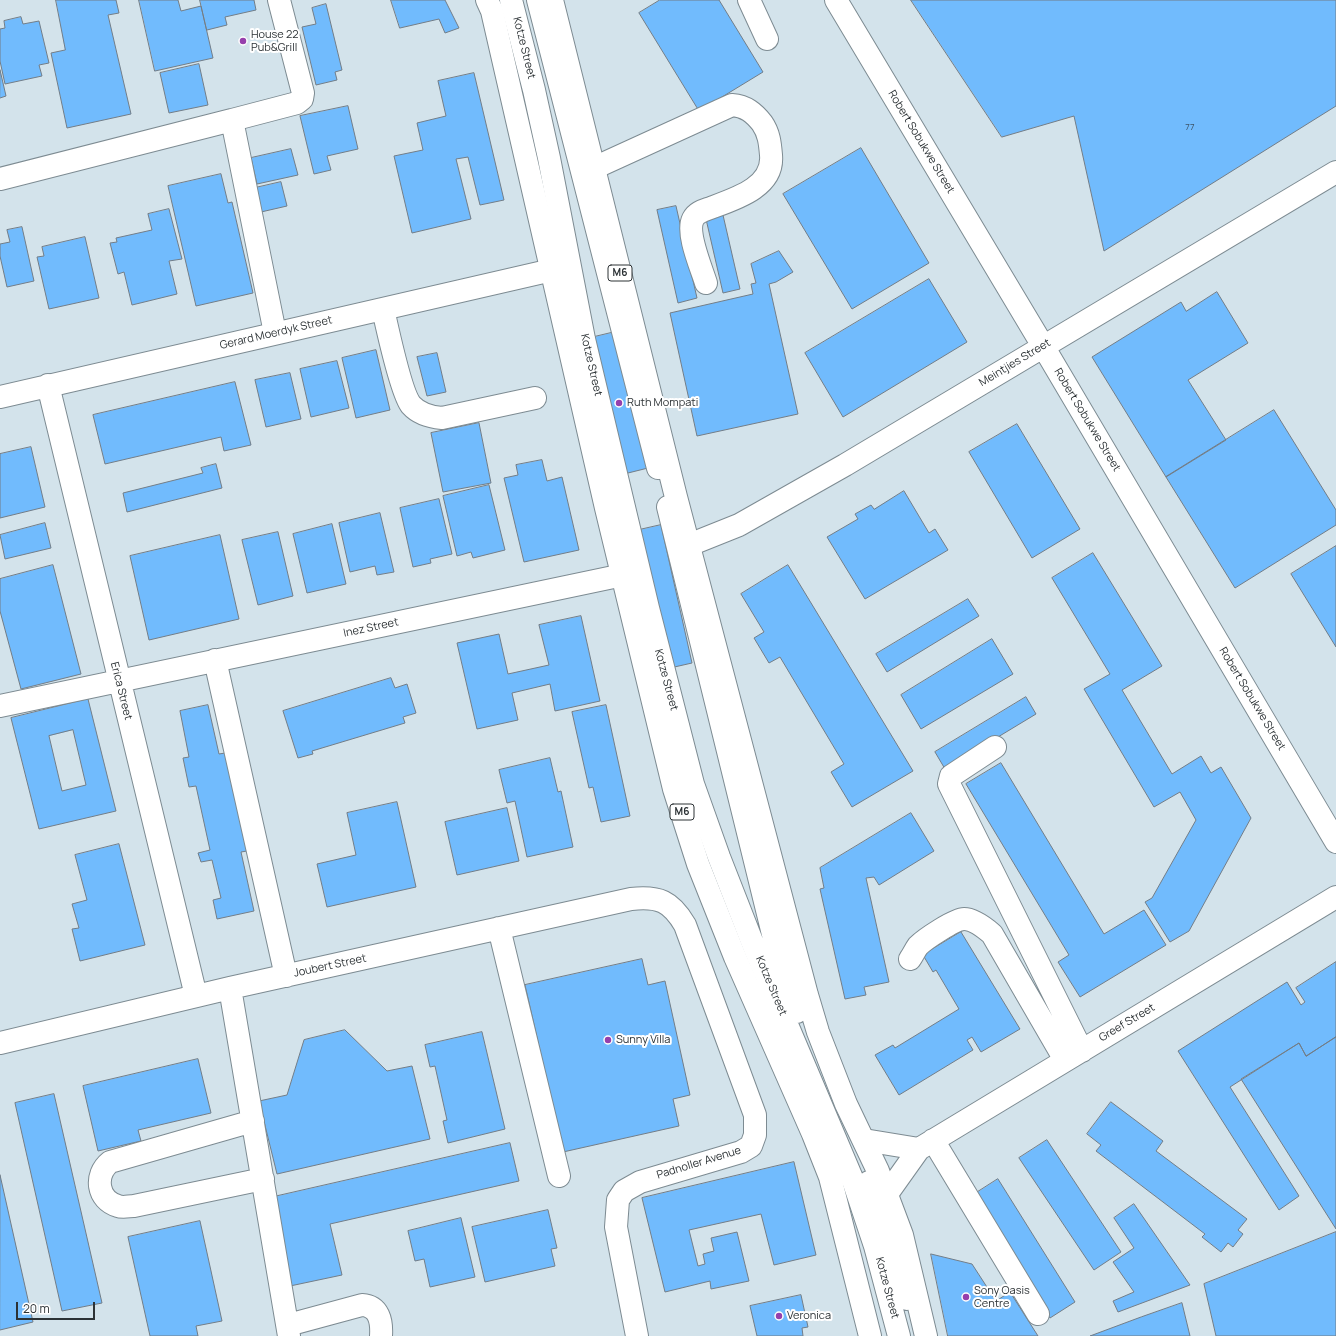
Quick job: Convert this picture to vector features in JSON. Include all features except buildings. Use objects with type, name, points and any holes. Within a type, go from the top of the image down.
[{"type":"street","points":[[0,180],[297,103],[302,99],[303,93],[279,0]]},
{"type":"street","name":"Kotze Street","points":[[487,0],[492,11],[674,789],[698,864],[735,957],[813,1134],[830,1177],[870,1336]]},
{"type":"street","name":"Kotze Street","points":[[511,0],[542,128],[588,354],[648,608],[693,784],[719,857],[755,949],[854,1184],[875,1246],[899,1336]]},
{"type":"street","name":"Kotze Street","points":[[538,0],[666,499],[781,967],[806,1038],[867,1177],[891,1240],[915,1336]]},
{"type":"street","name":"M6","points":[[552,0],[689,545],[807,995],[818,1032],[846,1104],[864,1140],[887,1194],[902,1235],[926,1336]]},
{"type":"street","points":[[749,0],[767,39]]},
{"type":"street","name":"Robert Sobukwe Street","points":[[836,0],[1043,346],[1336,842]]},
{"type":"street","points":[[594,168],[732,105],[741,105],[755,115],[763,124],[770,138],[771,169],[768,177],[756,187],[737,198],[700,211],[693,217],[690,229],[706,283]]},
{"type":"street","points":[[232,120],[275,333]]},
{"type":"street","name":"Meintjies Street","points":[[689,545],[739,525],[832,473],[1336,172]]},
{"type":"street","name":"Gerard Moerdyk Street","points":[[0,397],[552,270]]},
{"type":"street","points":[[383,309],[404,388],[411,404],[427,417],[442,418],[535,398]]},
{"type":"street","name":"Erica Street","points":[[48,385],[196,996]]},
{"type":"street","name":"Inez Street","points":[[0,706],[623,575]]},
{"type":"street","points":[[215,660],[286,976]]},
{"type":"street","points":[[995,747],[952,776],[949,784],[1074,1056]]},
{"type":"street","name":"Joubert Street","points":[[0,1043],[230,988],[631,899],[648,897],[661,900]]},
{"type":"street","name":"Greef Street","points":[[887,1194],[926,1145],[1336,897]]},
{"type":"street","name":"Padnoller Avenue","points":[[637,1336],[616,1227],[618,1200],[624,1191],[640,1182],[741,1152],[751,1146],[755,1135],[755,1115],[685,925],[676,910],[661,900]]},
{"type":"street","points":[[910,960],[918,946],[928,938],[959,920],[969,920],[986,929],[992,934],[1074,1056]]},
{"type":"street","points":[[499,928],[559,1176]]},
{"type":"street","points":[[230,988],[288,1331],[362,1305],[369,1306],[377,1311],[379,1315],[381,1336]]},
{"type":"street","points":[[253,1121],[110,1162],[102,1168],[99,1179],[107,1200],[119,1207],[134,1206],[263,1179]]},
{"type":"street","points":[[864,1140],[926,1145],[1038,1314]]},
{"type":"place","name":"House 22 Pub&Grill","points":[[243,41]]},
{"type":"place","name":"Ruth Mompati","points":[[619,403]]},
{"type":"place","name":"Sunny Villa","points":[[608,1040]]},
{"type":"place","name":"Sony Oasis Centre","points":[[966,1297]]},
{"type":"place","name":"Veronica","points":[[779,1316]]}]
